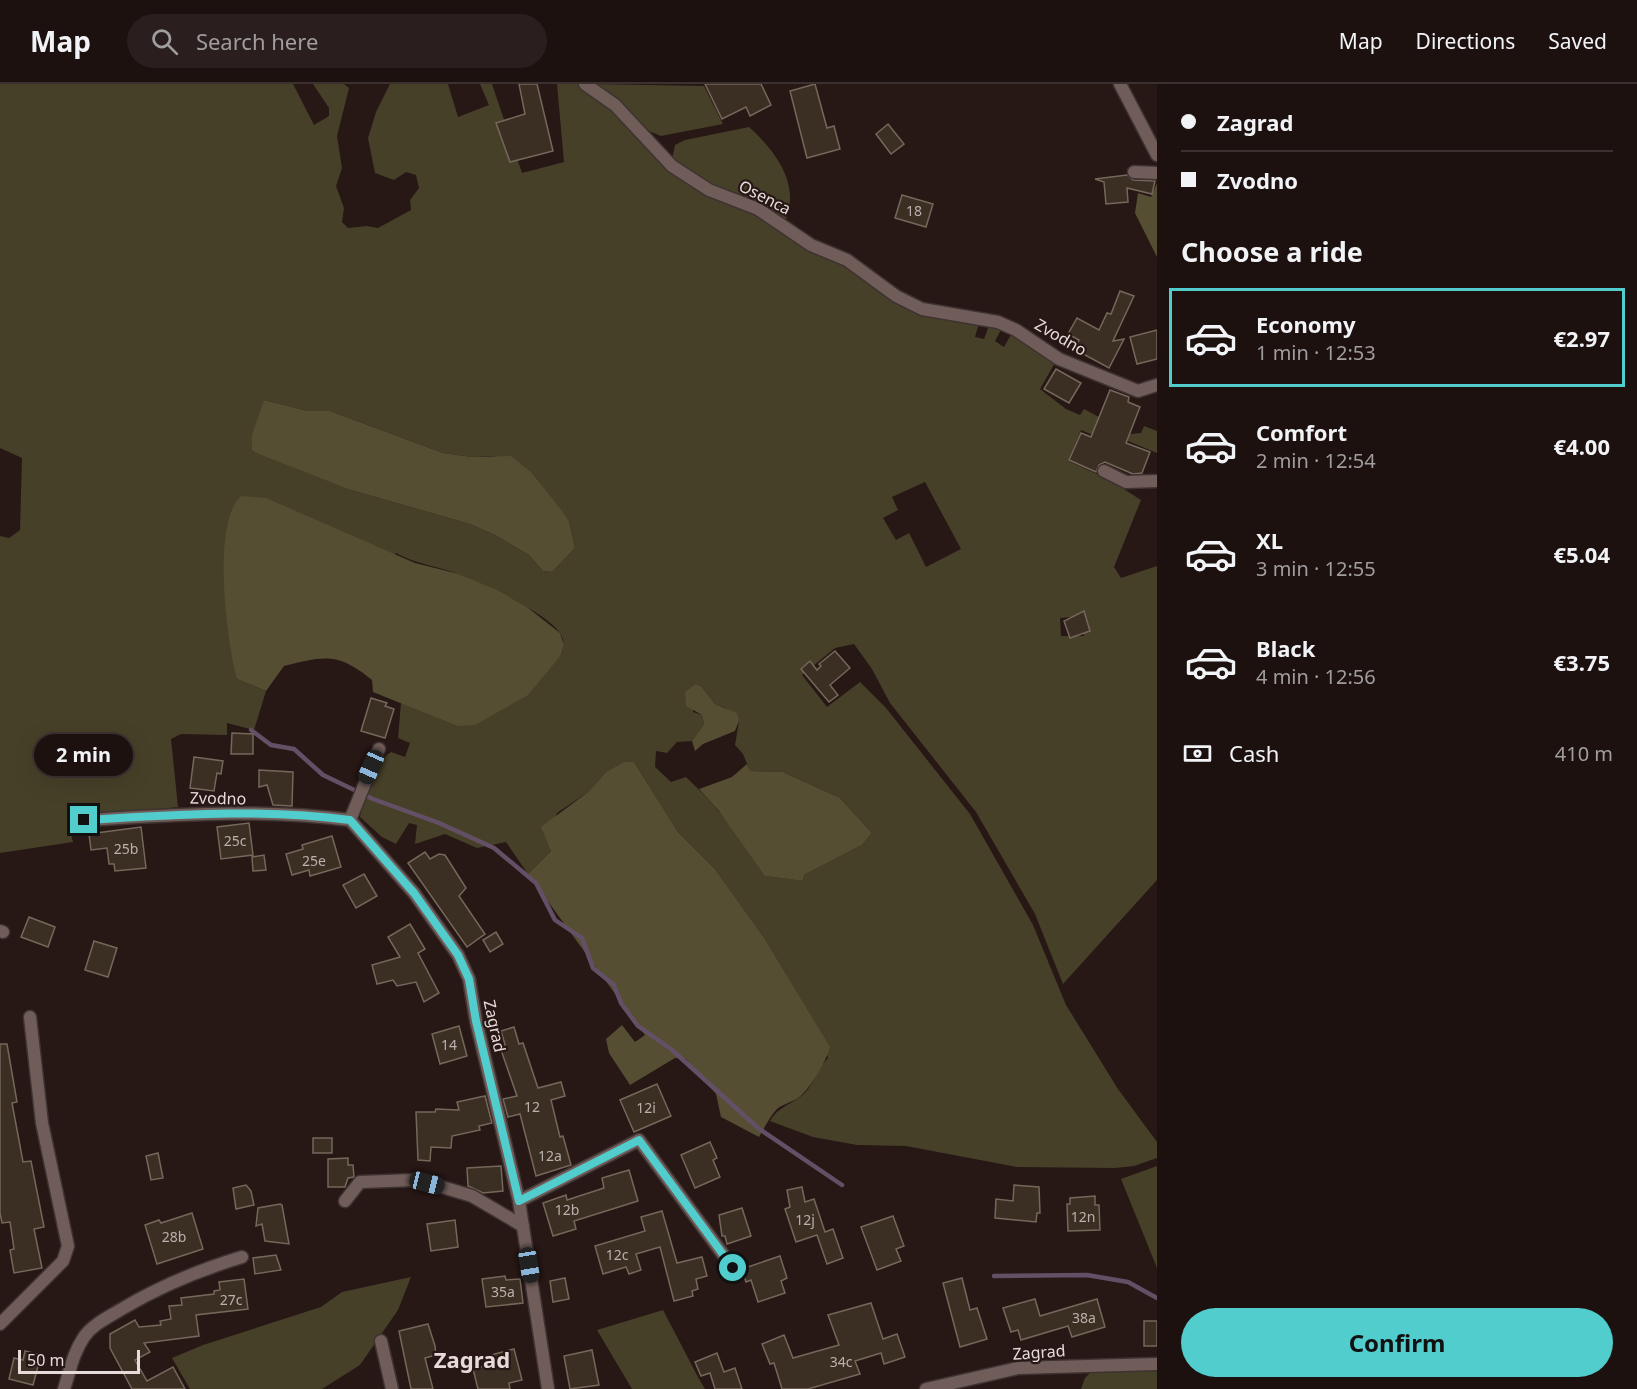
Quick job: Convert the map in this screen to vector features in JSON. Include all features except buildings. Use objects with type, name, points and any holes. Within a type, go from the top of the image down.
[{"type":"street","name":"Osenca","points":[[585,84],[615,105],[672,166],[709,190],[758,209],[811,245],[847,260],[896,296],[922,309],[946,314]]},
{"type":"street","points":[[1120,84],[1157,155]]},
{"type":"street","points":[[1134,172],[1157,173]]},
{"type":"street","name":"Zvodno","points":[[946,314],[998,322],[1016,330],[1059,359],[1138,391],[1157,386]]},
{"type":"street","points":[[1104,471],[1126,482],[1157,481]]},
{"type":"street","points":[[350,820],[379,749]]},
{"type":"street","name":"Zvodno","points":[[84,820],[182,814],[320,816],[350,820]]},
{"type":"street","name":"Zagrad","points":[[350,820],[414,893],[452,946],[469,979],[476,1021],[519,1201],[548,1389]]},
{"type":"street","points":[[0,1324],[63,1261],[68,1246],[42,1123],[30,1017]]},
{"type":"street","points":[[519,1201],[639,1140],[733,1268]]},
{"type":"street","points":[[345,1201],[360,1182],[414,1180],[472,1196],[523,1226]]},
{"type":"street","points":[[64,1389],[75,1352],[85,1335],[97,1324],[159,1287],[195,1272],[242,1257]]},
{"type":"street","points":[[381,1341],[392,1389]]},
{"type":"street","name":"Zagrad","points":[[926,1389],[1018,1368],[1157,1364]]},
{"type":"shaded area","points":[[0,84],[293,84],[314,125],[329,116],[329,108],[313,84],[344,84],[349,88],[337,136],[342,168],[336,186],[344,208],[342,222],[348,228],[367,226],[378,228],[411,210],[410,200],[419,188],[416,175],[406,172],[394,180],[375,173],[368,138],[376,112],[390,84],[448,84],[458,117],[489,105],[480,84],[492,84],[522,173],[564,162],[557,84],[579,84],[601,99],[656,153],[840,260],[872,287],[898,303],[979,323],[975,337],[984,339],[990,323],[1002,328],[995,341],[1004,347],[1013,331],[1056,361],[1040,389],[1066,409],[1080,415],[1084,409],[1131,434],[1141,433],[1144,426],[1157,431],[1157,453],[1116,436],[1112,443],[1081,430],[1068,461],[1108,479],[1141,500],[1114,567],[1121,578],[1157,566],[1157,880],[1063,984],[1035,914],[976,812],[890,703],[872,669],[854,644],[835,648],[802,675],[827,707],[860,682],[886,708],[970,814],[1033,925],[1066,1005],[1118,1089],[1157,1142],[1157,1158],[1134,1166],[1115,1168],[1017,1167],[906,1146],[857,1145],[813,1137],[770,1121],[780,1110],[805,1093],[828,1058],[820,1031],[765,939],[715,869],[678,832],[634,762],[605,773],[588,792],[557,813],[547,839],[551,851],[528,874],[506,842],[477,848],[445,834],[415,844],[417,825],[409,823],[396,844],[382,837],[360,817],[367,791],[379,764],[391,752],[405,757],[410,743],[398,738],[401,703],[457,726],[561,655],[564,644],[560,633],[552,625],[514,600],[461,575],[396,553],[237,679],[266,691],[254,730],[227,723],[227,735],[181,734],[171,739],[178,807],[67,819],[73,842],[0,853],[0,536],[9,538],[20,530],[22,458],[0,448]],"holes":[[[264,400],[308,411],[330,411],[443,453],[472,457],[494,456],[533,474],[569,521],[575,548],[552,572],[543,571],[529,555],[495,535],[470,524],[351,490]],[[925,482],[961,549],[926,567],[909,533],[896,540],[883,518],[898,510],[892,497]],[[1082,616],[1084,636],[1061,636],[1060,618]],[[696,684],[701,686],[715,704],[726,708],[739,721],[735,745],[743,754],[750,771],[783,772],[840,798],[872,833],[862,845],[804,875],[803,881],[766,876],[729,824],[686,777],[671,782],[655,767],[656,751],[667,753],[677,742],[692,741],[704,724],[702,715],[693,712]]]},
{"type":"shaded area","points":[[592,84],[704,86],[723,124],[661,136],[646,130]]},
{"type":"shaded area","points":[[749,127],[776,158],[788,182],[790,195],[785,222],[709,186],[672,159],[675,145],[685,140]]},
{"type":"shaded area","points":[[1157,183],[1157,257],[1135,213],[1138,193],[1151,197]]},
{"type":"shaded area","points":[[264,400],[308,411],[330,411],[443,453],[472,457],[511,456],[533,474],[569,521],[575,548],[552,572],[543,571],[529,555],[495,535],[470,524],[351,490],[259,454],[252,450],[252,435]]},
{"type":"shaded area","points":[[241,496],[266,498],[415,563],[459,574],[499,591],[527,607],[560,633],[564,645],[561,655],[528,695],[475,725],[457,726],[373,692],[372,680],[350,665],[330,659],[310,660],[284,666],[266,691],[237,679],[226,612],[224,556],[226,531],[232,510]]},
{"type":"shaded area","points":[[696,684],[701,686],[715,704],[737,713],[739,721],[735,731],[703,744],[695,751],[692,741],[704,724],[702,715],[686,706],[685,692]]},
{"type":"shaded area","points":[[624,762],[634,762],[678,832],[715,869],[765,939],[830,1047],[807,1089],[798,1098],[777,1109],[759,1137],[721,1117],[716,1094],[686,1059],[675,1058],[630,1085],[609,1053],[606,1039],[622,1025],[635,1042],[645,1035],[528,874],[551,851],[541,827],[588,792],[605,773]]},
{"type":"shaded area","points":[[747,764],[750,771],[783,772],[840,798],[872,833],[862,845],[804,875],[803,881],[765,876],[719,811],[699,789],[732,777]]},
{"type":"shaded area","points":[[1157,1166],[1157,1268],[1121,1179]]},
{"type":"shaded area","points":[[411,1277],[398,1310],[360,1365],[322,1389],[190,1389],[172,1358],[203,1345],[321,1307],[342,1292]]},
{"type":"shaded area","points":[[663,1310],[705,1389],[632,1389],[597,1330]]},
{"type":"shaded area","points":[[1092,1371],[1157,1371],[1157,1389],[1081,1389],[1085,1378]]},
{"type":"waterway","points":[[251,730],[271,745],[294,749],[323,775],[373,799],[439,823],[494,848],[536,883],[555,920],[582,938],[593,968],[614,985],[621,1003],[638,1026],[671,1049],[758,1128],[842,1185]]},
{"type":"waterway","points":[[994,1276],[1087,1275],[1128,1282],[1157,1298]]},
{"type":"district","name":"Zagrad","points":[[472,1360]]},
{"type":"route","points":[[84,820],[182,814],[320,816],[350,820],[414,893],[458,955],[469,979],[476,1021],[519,1201],[582,1171],[639,1140],[733,1268]]}]
